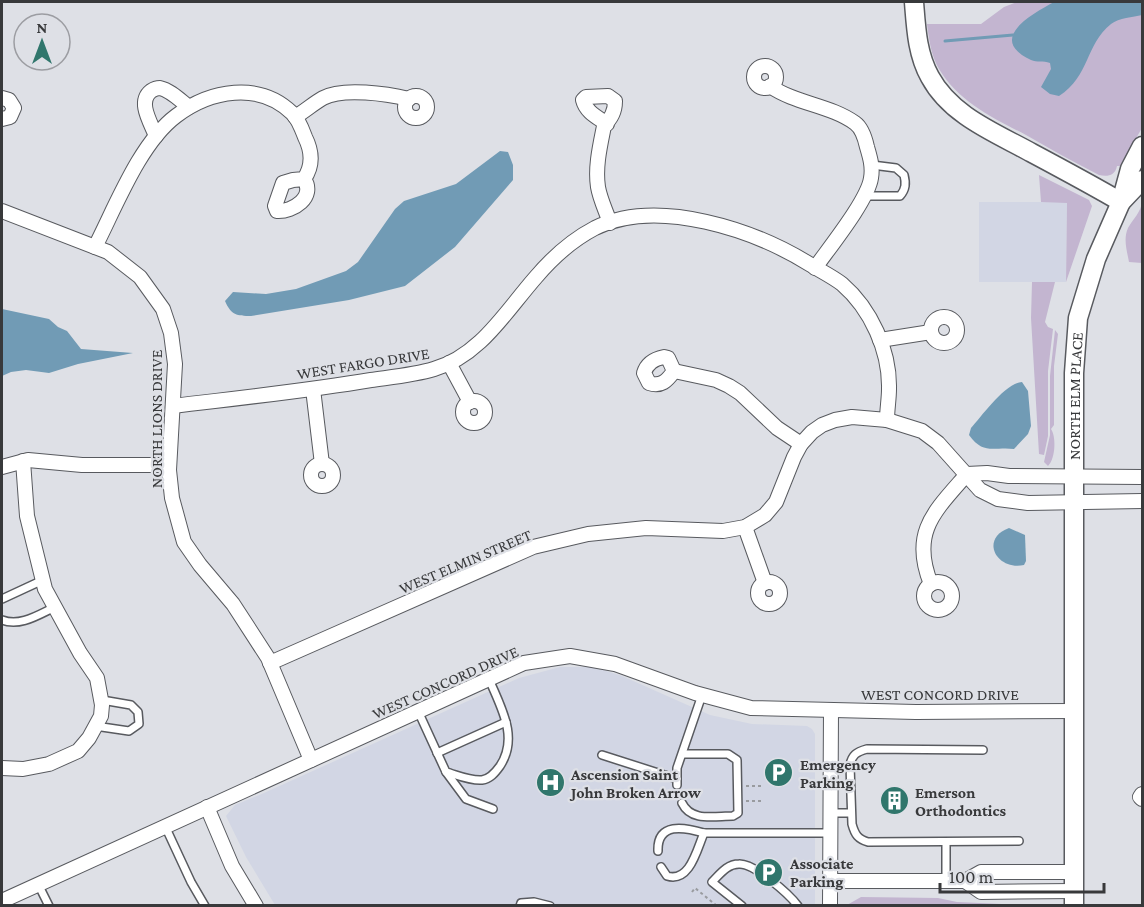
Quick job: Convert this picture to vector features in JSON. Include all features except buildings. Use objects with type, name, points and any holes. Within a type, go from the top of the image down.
[{"type":"main road","points":[[914,2],[916,32],[924,64],[935,85],[954,106],[979,124],[1121,202]]},
{"type":"main road","points":[[1121,202],[1130,169],[1143,146]]},
{"type":"main road","points":[[1121,202],[1143,180]]},
{"type":"main road","name":"NORTH ELM PLACE","points":[[1074,898],[1074,373],[1078,318],[1096,259],[1121,202]]},
{"type":"street","points":[[770,86],[789,97],[844,117],[856,124],[862,130],[872,165],[872,178],[865,196],[815,268]]},
{"type":"street","points":[[156,136],[144,105],[150,92],[156,88],[162,88],[189,107]]},
{"type":"street","points":[[95,247],[148,144],[174,117],[196,102],[245,91],[268,96],[295,117],[310,146],[311,166],[304,179]]},
{"type":"street","points":[[295,117],[323,98],[336,93],[394,95],[409,99]]},
{"type":"street","points":[[2,98],[9,100],[14,108],[10,117],[2,119]]},
{"type":"street","points":[[606,124],[599,148],[597,170],[598,188],[610,223]]},
{"type":"street","name":"NORTH LIONS DRIVE","points":[[2,211],[108,252],[140,277],[163,309],[171,333],[175,364],[169,465],[172,498],[184,542],[233,604],[270,663],[311,760]]},
{"type":"street","name":"WEST FARGO DRIVE","points":[[173,406],[313,389],[433,370],[449,363],[488,336],[561,250],[595,228],[648,215],[697,220],[755,237],[842,284],[862,307],[885,354],[889,387],[886,420]]},
{"type":"street","points":[[880,340],[931,332]]},
{"type":"street","points":[[449,363],[470,402]]},
{"type":"street","points":[[674,371],[716,380],[729,386],[740,393],[777,428],[801,444]]},
{"type":"street","points":[[313,389],[322,464]]},
{"type":"street","name":"WEST ELMIN STREET","points":[[270,663],[533,547],[588,534],[635,529],[723,531],[745,527],[765,515],[776,502],[801,444],[812,432],[835,420],[852,417],[886,420],[922,431],[938,443],[980,490],[998,499],[1020,503],[1143,501]]},
{"type":"street","points":[[2,467],[28,460],[82,465],[169,465]]},
{"type":"street","points":[[2,768],[23,769],[49,764],[78,751],[101,716],[102,703],[97,678],[80,653],[45,589],[27,516],[23,461]]},
{"type":"street","points":[[931,584],[923,558],[924,534],[937,509],[967,474],[1143,477]]},
{"type":"street","points":[[745,527],[765,583]]},
{"type":"street","name":"WEST CONCORD DRIVE","points":[[2,901],[524,663],[570,656],[615,664],[702,695],[751,708],[1074,711]]},
{"type":"street","points":[[830,906],[831,710]]},
{"type":"street","points":[[207,807],[232,866],[255,906]]},
{"type":"street","points":[[965,881],[981,872],[1074,872]]},
{"type":"street","points":[[830,881],[965,881],[981,892],[1074,898]]},
{"type":"lane","points":[[865,196],[900,196],[906,183],[904,175],[896,168],[872,165]]},
{"type":"lane","points":[[2,599],[43,580]]},
{"type":"lane","points":[[2,620],[12,623],[25,621],[55,607]]},
{"type":"lane","points":[[446,772],[483,780],[494,774],[505,758],[509,745],[506,722],[489,679]]},
{"type":"lane","points":[[602,755],[677,782],[677,768],[702,695]]},
{"type":"lane","points":[[95,726],[129,731],[139,724],[138,712],[131,705],[102,703]]},
{"type":"lane","points":[[418,711],[446,772],[466,800],[493,809]]},
{"type":"lane","points":[[437,753],[506,722]]},
{"type":"lane","points":[[983,750],[867,750],[857,752],[852,757],[850,765],[851,813],[854,833],[859,839],[868,842],[1019,841]]},
{"type":"lane","points":[[682,803],[686,811],[695,816],[733,816],[738,813],[737,760],[728,754],[683,754]]},
{"type":"lane","points":[[830,813],[851,813]]},
{"type":"lane","points":[[165,826],[205,906]]},
{"type":"lane","points":[[658,851],[657,841],[665,830],[693,830],[704,833],[830,833]]},
{"type":"lane","points":[[661,867],[667,876],[679,877],[683,874],[704,833]]},
{"type":"lane","points":[[946,842],[946,880]]},
{"type":"lane","points":[[742,906],[712,882],[727,867],[741,863],[758,871],[798,906]]},
{"type":"lane","points":[[38,884],[49,906]]},
{"type":"lane","points":[[520,906],[521,903],[534,902],[550,906]]},
{"type":"path","points":[[748,786],[763,786]]},
{"type":"path","points":[[749,801],[763,801]]},
{"type":"path","points":[[692,892],[695,888],[717,906]]},
{"type":"shaded area","points":[[1017,2],[1142,2],[1142,128],[1113,174],[1099,175],[989,115],[956,91],[936,64],[927,24],[981,24],[1004,7]]},
{"type":"shaded area","points":[[1039,175],[1089,200],[1092,206],[1066,282],[1067,203],[1041,202]]},
{"type":"shaded area","points":[[979,202],[1067,202],[1066,282],[979,282]]},
{"type":"shaded area","points":[[1142,202],[1142,263],[1129,262],[1126,236]]},
{"type":"shaded area","points":[[1032,282],[1055,282],[1045,322],[1053,329],[1048,371],[1048,436],[1044,455],[1039,454],[1031,318]]},
{"type":"shaded area","points":[[1055,330],[1058,334],[1054,366],[1054,425],[1051,429],[1054,447],[1053,458],[1048,466],[1044,462],[1050,435],[1050,376]]},
{"type":"shaded area","name":"Ascension Saint John Broken Arrow","points":[[560,667],[594,667],[622,676],[710,715],[752,724],[807,726],[812,729],[815,734],[815,905],[275,905],[246,857],[226,816],[235,805],[519,678]]},
{"type":"shaded area","points":[[861,897],[938,898],[957,902],[1021,905],[847,905]]},
{"type":"water","points":[[1054,2],[1142,2],[1142,15],[1118,20],[1103,32],[1077,79],[1059,96],[1050,94],[1041,87],[1051,69],[1050,63],[1031,60],[1018,52],[1013,44],[1013,36],[1017,28],[1025,20]]},
{"type":"water","points":[[500,151],[508,152],[513,165],[513,180],[455,247],[405,286],[349,300],[251,316],[235,314],[227,306],[225,301],[233,292],[266,294],[296,289],[346,271],[358,262],[395,209],[404,201],[456,184]]},
{"type":"water","points":[[2,309],[49,319],[67,331],[81,349],[133,353],[78,364],[49,373],[26,370],[2,376]]},
{"type":"water","points":[[1022,382],[1028,391],[1031,426],[1028,434],[1014,449],[990,449],[974,442],[969,435],[971,428],[987,408],[1008,388]]},
{"type":"water","points":[[1009,528],[1025,535],[1026,561],[1024,565],[1014,566],[1006,563],[995,553],[993,546],[995,539]]},
{"type":"waterway","points":[[945,41],[1013,35]]},
{"type":"place","name":"Emergency Parking","points":[[779,773]]},
{"type":"place","name":"Ascension Saint John Broken Arrow","points":[[550,783]]},
{"type":"place","name":"Emerson Orthodontics","points":[[894,801]]},
{"type":"place","name":"Associate Parking","points":[[769,872]]}]
